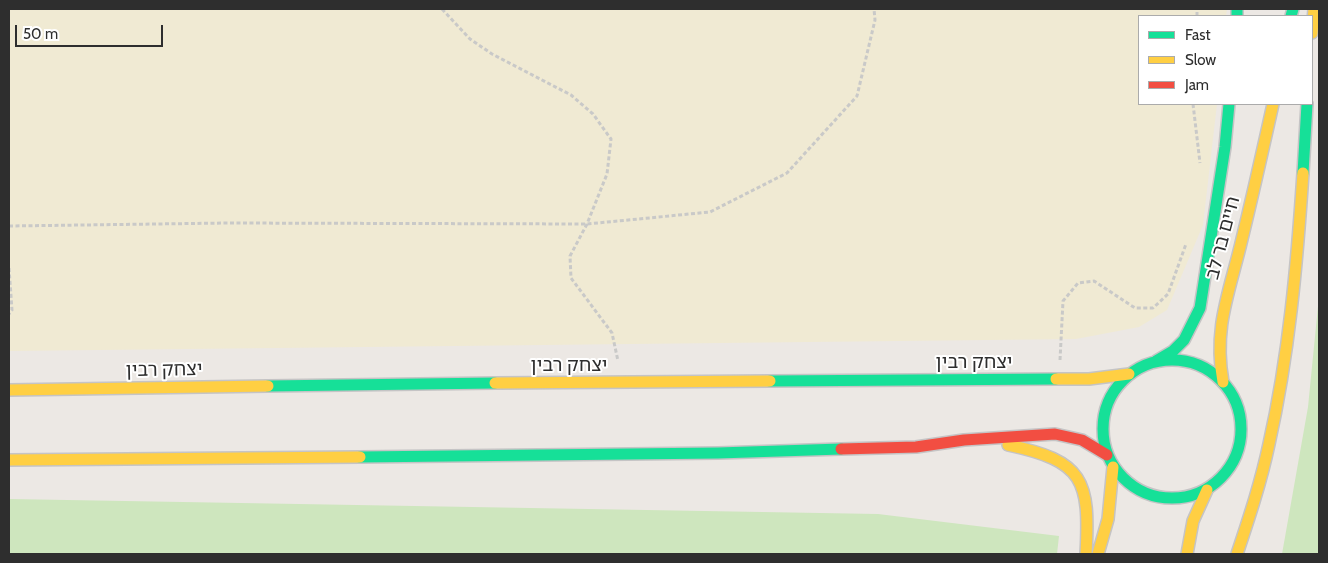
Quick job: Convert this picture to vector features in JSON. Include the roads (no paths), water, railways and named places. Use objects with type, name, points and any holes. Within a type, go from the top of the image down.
[{"type":"main road","name":"חיים בר לב","points":[[1156,361],[1172,352],[1182,343],[1191,332],[1200,308],[1229,105]]},
{"type":"main road","name":"חיים בר לב","points":[[1223,382],[1217,345],[1219,324],[1239,254],[1273,105]]},
{"type":"main road","points":[[1237,554],[1266,458],[1287,344],[1299,251],[1307,105]]},
{"type":"main road","points":[[1156,361],[1192,362],[1209,370],[1223,382],[1235,400],[1241,419],[1241,440],[1235,460],[1223,477],[1207,490],[1190,497],[1173,500],[1155,498],[1138,491],[1124,480],[1107,456],[1103,438],[1103,420],[1107,403],[1116,387],[1129,374],[1142,366],[1156,361]]},
{"type":"main road","name":"יצחק רבין","points":[[9,390],[618,382],[1059,379],[1129,374]]},
{"type":"main road","points":[[9,460],[718,453],[916,447],[964,440],[1055,434],[1082,440],[1107,456]]},
{"type":"main road","points":[[964,440],[1034,449],[1069,466],[1080,479],[1086,496],[1089,516],[1086,554]]},
{"type":"main road","points":[[1098,554],[1108,519],[1113,467]]},
{"type":"main road","points":[[1187,554],[1188,534],[1194,512],[1207,490]]}]
